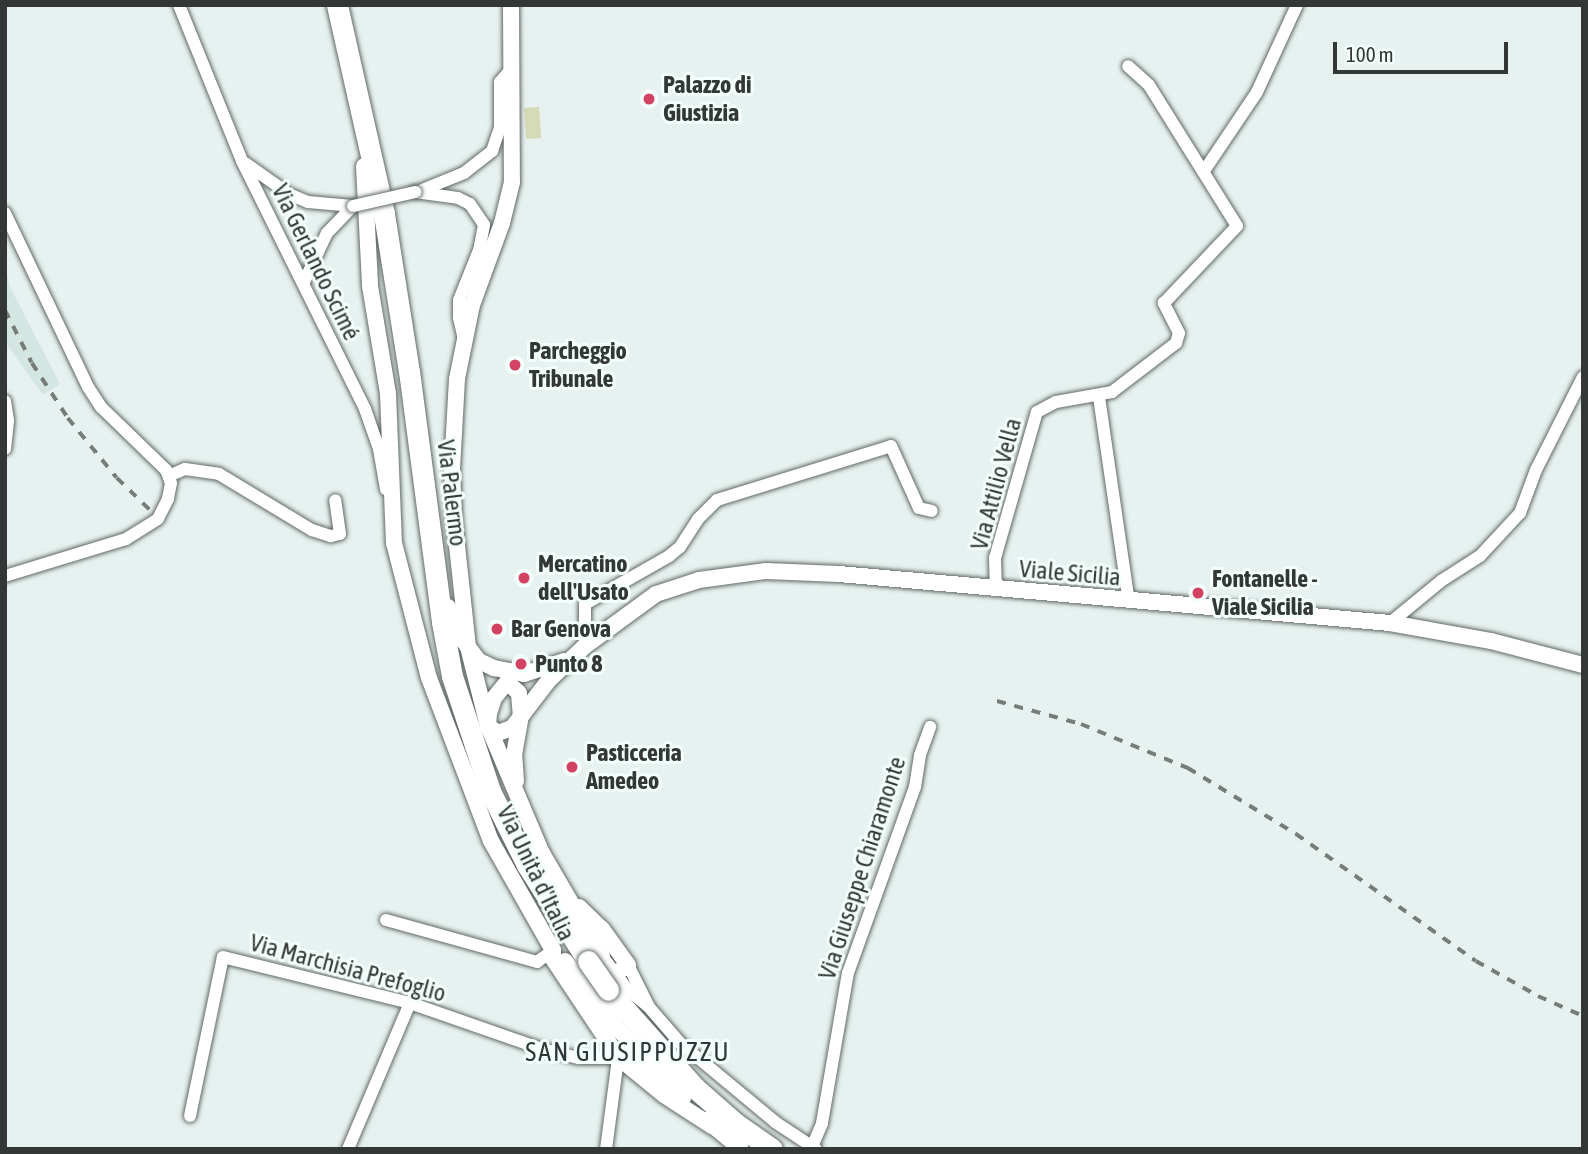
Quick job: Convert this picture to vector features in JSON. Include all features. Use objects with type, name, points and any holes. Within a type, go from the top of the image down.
[{"type":"main road","points":[[325,5],[355,90]]},
{"type":"main road","name":"Via Palermo","points":[[337,5],[384,214],[410,371],[442,622],[452,676],[466,726],[490,791],[527,865],[590,964],[610,980],[695,1088],[735,1123],[772,1149]]},
{"type":"main road","points":[[348,5],[407,301],[410,371]]},
{"type":"street","name":"Via Gerlando Scimé","points":[[179,5],[242,161],[304,282],[372,429],[379,449],[394,543]]},
{"type":"street","points":[[511,5],[512,182],[464,340],[457,379],[452,468],[468,648],[488,726],[542,853],[572,901],[590,964]]},
{"type":"street","points":[[1204,171],[1257,92],[1297,5]]},
{"type":"street","name":"Via Attilio Vella","points":[[996,589],[995,558],[1037,412],[1056,402],[1099,397],[1112,392],[1176,343],[1179,332],[1164,303],[1237,226],[1149,85],[1128,66]]},
{"type":"street","points":[[242,161],[308,202],[353,206],[415,192],[464,173],[492,151],[500,128],[500,82],[512,68]]},
{"type":"street","name":"Via Unità d'Italia","points":[[355,90],[368,196],[370,286],[388,394],[394,543],[429,678],[491,841],[553,950],[553,959],[590,964],[610,980],[619,1030],[671,1087],[741,1149]]},
{"type":"street","points":[[415,192],[458,198],[470,204],[484,225],[479,250],[459,300],[459,318],[464,340]]},
{"type":"street","points":[[304,282],[327,233],[353,206]]},
{"type":"street","points":[[5,214],[88,387],[101,407],[169,476]]},
{"type":"street","points":[[1390,623],[1441,581],[1480,556],[1520,513],[1536,470],[1583,377]]},
{"type":"street","points":[[1099,397],[1129,602]]},
{"type":"street","points":[[5,401],[8,421],[5,449]]},
{"type":"street","points":[[585,646],[585,604],[669,556],[680,547],[698,519],[717,500],[891,446],[919,508],[932,512]]},
{"type":"street","points":[[169,476],[185,469],[219,474],[312,530],[331,536],[340,534],[335,500]]},
{"type":"street","points":[[5,576],[126,539],[151,525],[166,506],[169,476]]},
{"type":"street","points":[[424,482],[437,530],[450,618],[479,661],[519,692],[520,717],[514,755],[519,800]]},
{"type":"street","name":"Viale Sicilia","points":[[520,717],[549,680],[585,646],[656,594],[699,580],[792,570],[1129,602],[1390,623],[1490,641],[1583,666]]},
{"type":"street","points":[[488,726],[494,698],[508,682],[573,658]]},
{"type":"street","points":[[479,661],[494,668],[524,674]]},
{"type":"street","points":[[488,726],[504,733],[520,717]]},
{"type":"street","name":"Via Giuseppe Chiaramonte","points":[[814,1148],[822,1123],[848,973],[915,787],[920,755],[930,727]]},
{"type":"street","points":[[386,919],[537,962],[553,950]]},
{"type":"street","name":"Via Marchisia Prefoglio","points":[[190,1116],[223,957],[410,1003],[542,1049],[579,1058],[619,1058]]},
{"type":"street","name":"Via Unità d'Italia","points":[[590,964],[601,1032],[619,1058],[664,1095],[712,1126]]},
{"type":"street","points":[[610,980],[648,1006],[680,1043],[720,1079],[814,1148]]},
{"type":"street","points":[[348,1149],[410,1003]]},
{"type":"street","points":[[606,1149],[619,1058],[619,1030]]},
{"type":"street","points":[[593,1057],[600,1044],[601,1032]]},
{"type":"street","points":[[619,1058],[628,1058],[671,1087]]},
{"type":"shaded area","points":[[5,267],[10,287],[60,384],[43,395],[5,342]]},
{"type":"green space","points":[[539,107],[541,138],[526,139],[524,108]]},
{"type":"railway","points":[[5,310],[32,363],[68,418],[117,478],[151,511]]},
{"type":"railway","points":[[997,701],[1081,724],[1188,768],[1296,834],[1476,961],[1538,996],[1583,1016]]},
{"type":"place","name":"Palazzo di Giustizia","points":[[649,99]]},
{"type":"place","name":"Parcheggio Tribunale","points":[[515,365]]},
{"type":"place","name":"Mercatino dell'Usato","points":[[524,578]]},
{"type":"place","name":"Fontanelle - Viale Sicilia","points":[[1198,593]]},
{"type":"place","name":"Bar Genova","points":[[497,629]]},
{"type":"place","name":"Punto 8","points":[[521,664]]},
{"type":"place","name":"Pasticceria Amedeo","points":[[572,767]]},
{"type":"district","name":"SAN GIUSIPPUZZU","points":[[628,1053]]}]
